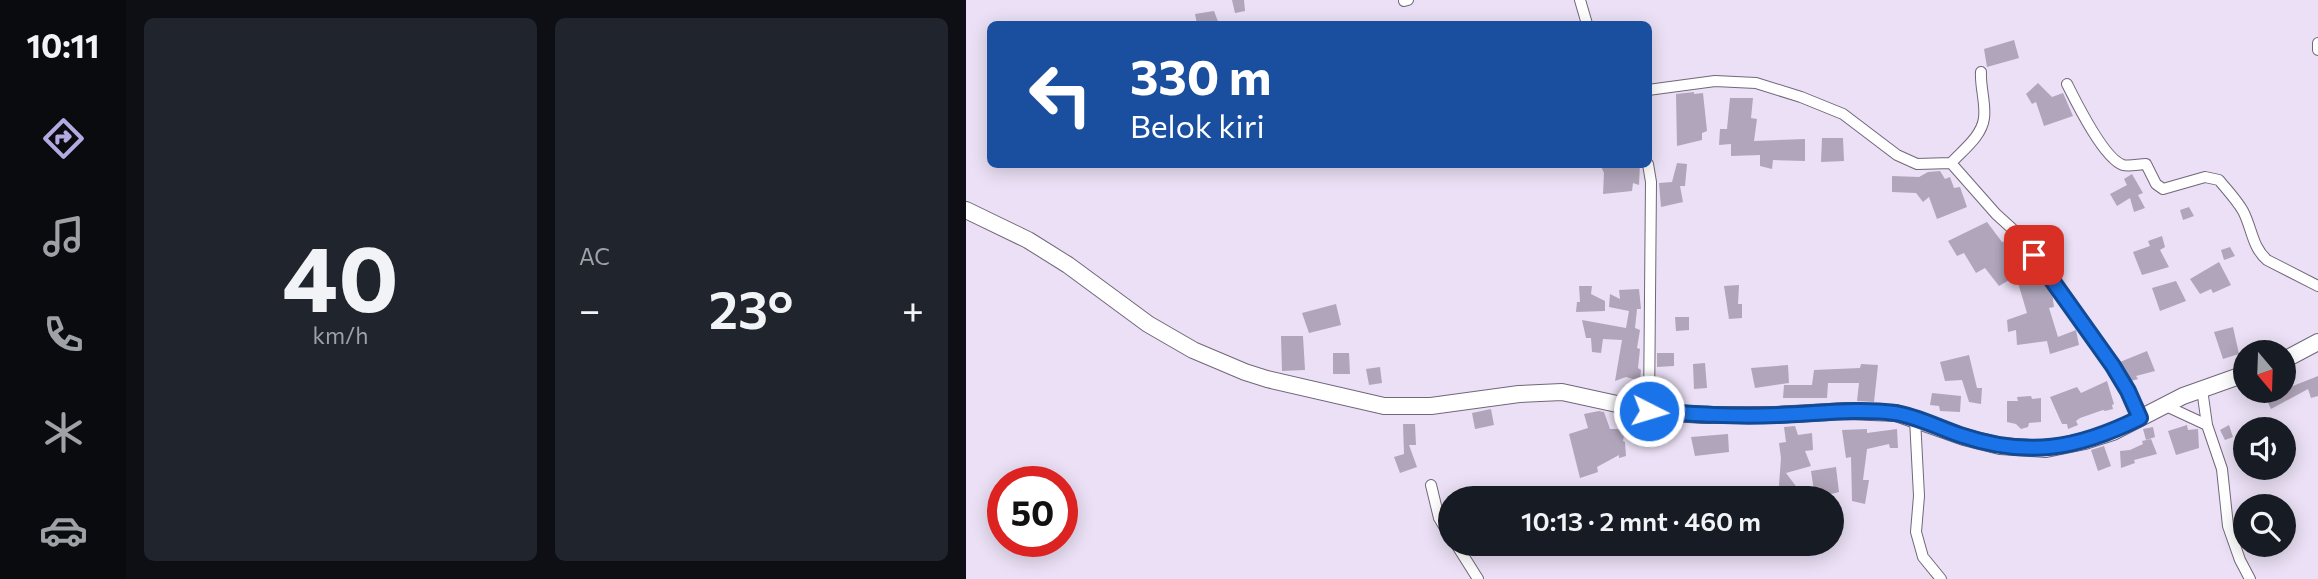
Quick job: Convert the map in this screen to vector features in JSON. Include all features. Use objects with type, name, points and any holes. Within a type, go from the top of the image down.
[{"type":"main road","points":[[966,210],[1028,240],[1068,265],[1148,324],[1193,350],[1245,372],[1384,406],[1432,406],[1562,392],[1649,411],[1702,415],[1857,411],[1896,413],[1976,440],[2030,449],[2064,447],[2085,441],[2164,405],[2233,378]]},
{"type":"main road","points":[[2296,354],[2318,342]]},
{"type":"street","points":[[1580,0],[1586,21]]},
{"type":"street","points":[[2318,43],[2318,50]]},
{"type":"street","points":[[1652,89],[1715,81],[1756,83],[1843,114],[1897,155],[1917,164],[1951,163],[1978,134],[1982,125],[1984,116],[1981,72]]},
{"type":"street","points":[[2067,84],[2106,151],[2119,163],[2126,166],[2146,164],[2156,184],[2163,189],[2205,177],[2219,180],[2244,213],[2261,255],[2318,286]]},
{"type":"street","points":[[1951,163],[1996,214],[2018,234],[2055,283],[2113,366],[2140,418]]},
{"type":"street","points":[[1649,168],[1651,182],[1649,411]]},
{"type":"street","points":[[2202,390],[2207,425],[2222,469],[2231,537],[2250,579]]},
{"type":"street","points":[[2164,405],[2207,425]]},
{"type":"street","points":[[1915,419],[1919,496],[1916,532],[1923,557],[1941,579]]},
{"type":"street","points":[[1431,485],[1438,513]]},
{"type":"street","points":[[1464,556],[1478,579]]},
{"type":"building","points":[[1232,0],[1244,0],[1245,11],[1235,13]]},
{"type":"building","points":[[1214,11],[1218,21],[1196,21],[1195,14]]},
{"type":"building","points":[[2014,40],[2019,58],[1987,67],[1984,49]]},
{"type":"building","points":[[2038,83],[2052,97],[2063,93],[2073,116],[2044,126],[2036,102],[2032,104],[2026,94]]},
{"type":"building","points":[[1703,93],[1707,131],[1702,133],[1702,140],[1677,146],[1676,94]]},
{"type":"building","points":[[1730,98],[1753,98],[1751,118],[1757,119],[1754,141],[1805,139],[1805,161],[1773,160],[1772,169],[1760,166],[1760,155],[1731,156],[1731,144],[1719,145],[1720,129],[1727,129]]},
{"type":"building","points":[[1822,138],[1843,138],[1844,161],[1821,162]]},
{"type":"building","points":[[1677,163],[1687,164],[1685,186],[1680,186],[1683,202],[1661,207],[1659,183],[1672,182]]},
{"type":"building","points":[[1602,168],[1640,168],[1639,185],[1633,183],[1632,191],[1603,194]]},
{"type":"building","points":[[1940,171],[1945,179],[1950,177],[1954,188],[1960,187],[1967,207],[1937,219],[1929,197],[1923,202],[1916,193],[1892,192],[1892,176],[1919,177],[1928,172]]},
{"type":"building","points":[[2132,174],[2143,193],[2138,195],[2145,208],[2134,212],[2130,198],[2117,206],[2110,194],[2127,185],[2124,179]]},
{"type":"building","points":[[2189,207],[2194,216],[2183,220],[2180,210]]},
{"type":"building","points":[[1987,222],[2002,242],[2012,239],[2022,252],[2017,255],[2034,280],[2041,277],[2052,292],[2054,307],[2049,308],[2058,337],[2076,330],[2079,345],[2050,354],[2047,341],[2017,345],[2016,330],[2008,332],[2007,320],[2027,313],[2016,276],[1999,286],[1985,268],[1976,273],[1964,253],[1957,256],[1948,241]]},
{"type":"building","points":[[2162,236],[2165,247],[2160,250],[2169,267],[2142,275],[2133,252],[2150,246],[2148,241]]},
{"type":"building","points":[[2230,247],[2235,256],[2224,260],[2221,250]]},
{"type":"building","points":[[2219,262],[2231,285],[2213,293],[2211,289],[2200,294],[2190,279]]},
{"type":"building","points":[[2176,281],[2186,301],[2160,311],[2152,288]]},
{"type":"building","points":[[1739,285],[1738,304],[1742,304],[1742,318],[1729,319],[1724,286]]},
{"type":"building","points":[[1579,286],[1592,286],[1591,294],[1605,301],[1605,311],[1576,312],[1577,302],[1580,302]]},
{"type":"building","points":[[1639,289],[1641,309],[1637,309],[1635,328],[1640,330],[1637,348],[1640,349],[1640,381],[1626,377],[1615,381],[1622,340],[1603,339],[1601,353],[1592,352],[1591,338],[1586,338],[1582,320],[1626,328],[1629,311],[1609,307],[1610,294],[1620,299],[1619,290]]},
{"type":"building","points":[[1336,304],[1341,325],[1309,333],[1302,313]]},
{"type":"building","points":[[1675,317],[1689,317],[1689,330],[1676,331]]},
{"type":"building","points":[[2233,327],[2236,340],[2233,340],[2233,356],[2223,359],[2214,332]]},
{"type":"building","points":[[1281,336],[1303,336],[1305,370],[1282,371]]},
{"type":"building","points":[[2147,351],[2155,371],[2136,376],[2138,379],[2131,381],[2120,362]]},
{"type":"building","points":[[1333,353],[1349,353],[1350,374],[1333,374]]},
{"type":"building","points":[[1657,353],[1674,353],[1674,366],[1657,367]]},
{"type":"building","points":[[1969,355],[1977,388],[1982,388],[1981,404],[1969,402],[1962,380],[1945,381],[1940,362]]},
{"type":"building","points":[[1705,363],[1707,388],[1694,389],[1693,364]]},
{"type":"building","points":[[1861,364],[1878,365],[1874,402],[1857,401],[1859,383],[1828,383],[1827,398],[1783,398],[1784,385],[1812,385],[1814,370],[1860,368]]},
{"type":"building","points":[[1788,365],[1789,383],[1755,388],[1751,368]]},
{"type":"building","points":[[1380,367],[1382,383],[1369,385],[1366,369]]},
{"type":"building","points":[[2318,376],[2318,396],[2311,398],[2308,389],[2296,395],[2296,385]]},
{"type":"building","points":[[2107,381],[2113,409],[2080,418],[2076,421],[2078,425],[2068,429],[2067,424],[2062,424],[2050,397],[2077,387],[2081,393]]},
{"type":"building","points":[[1932,393],[1961,396],[1960,412],[1940,411],[1939,406],[1930,405]]},
{"type":"building","points":[[2031,396],[2032,399],[2041,398],[2041,422],[2029,423],[2028,427],[2021,429],[2016,424],[2007,422],[2007,401],[2018,401],[2017,397]]},
{"type":"building","points":[[2268,403],[2282,403],[2271,409]]},
{"type":"building","points":[[1491,409],[1494,425],[1475,429],[1472,413]]},
{"type":"building","points":[[1604,412],[1610,429],[1625,429],[1623,441],[1626,456],[1619,458],[1619,455],[1597,467],[1598,472],[1580,478],[1569,434],[1588,428],[1584,414]]},
{"type":"building","points":[[1403,424],[1415,424],[1416,445],[1409,445],[1417,467],[1400,473],[1394,457],[1404,454]]},
{"type":"building","points":[[2187,425],[2188,430],[2198,429],[2199,448],[2176,455],[2168,431]]},
{"type":"building","points":[[2229,425],[2233,437],[2225,440],[2220,430]]},
{"type":"building","points":[[1795,426],[1798,435],[1812,433],[1813,450],[1805,451],[1811,466],[1786,473],[1796,486],[1779,485],[1779,443],[1786,442],[1784,427]]},
{"type":"building","points":[[2153,427],[2155,437],[2146,440],[2143,429]]},
{"type":"building","points":[[1867,429],[1867,433],[1897,429],[1898,448],[1890,448],[1889,444],[1867,449],[1863,480],[1869,480],[1865,504],[1852,501],[1851,457],[1846,458],[1842,430]]},
{"type":"building","points":[[1728,434],[1729,452],[1695,456],[1691,437]]},
{"type":"building","points":[[2151,439],[2157,454],[2134,460],[2135,463],[2121,468],[2120,451],[2130,450],[2143,444],[2142,441]]},
{"type":"building","points":[[2104,446],[2111,466],[2098,471],[2091,450]]},
{"type":"building","points":[[1836,467],[1838,486],[1813,486],[1811,471]]},
{"type":"route","points":[[1649,411],[1702,415],[1847,411],[1896,413],[2000,446],[2030,449],[2064,447],[2113,432],[2140,418],[2113,366],[2034,255]]}]
